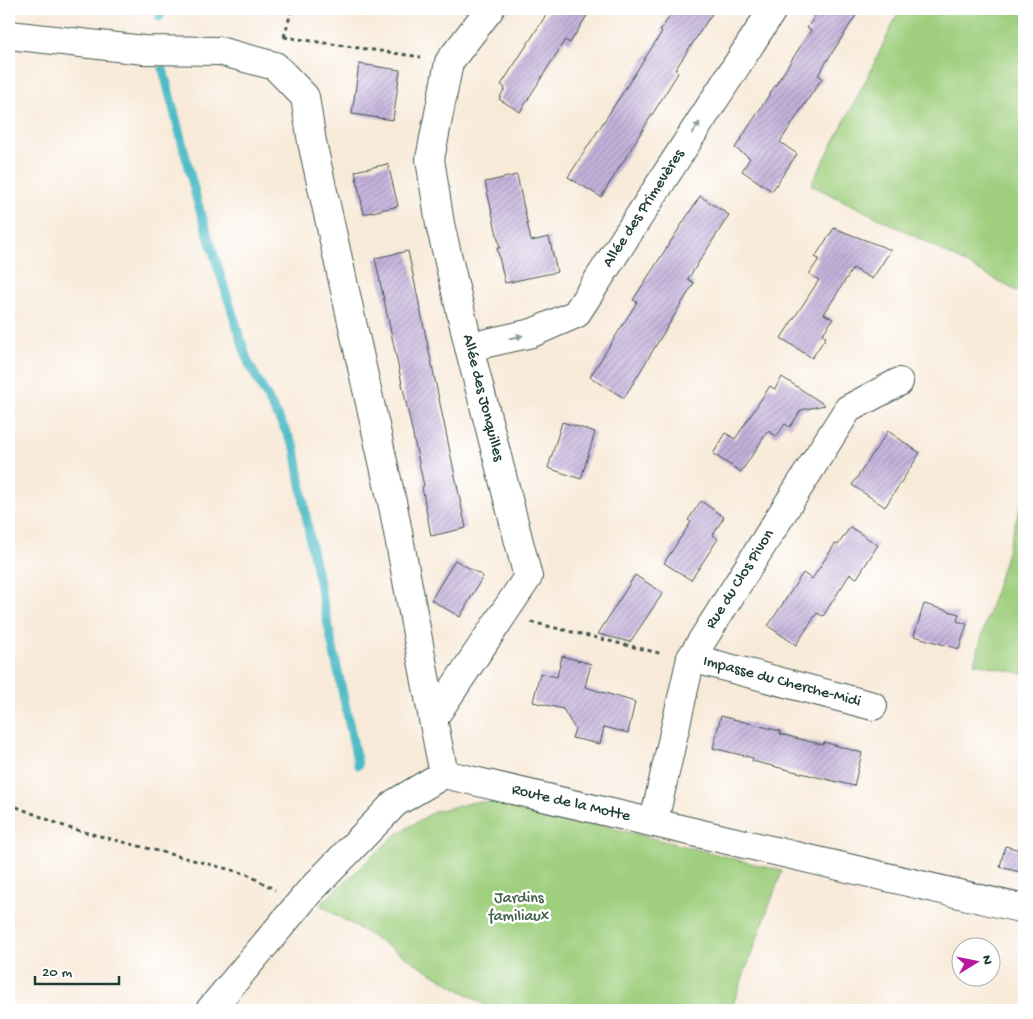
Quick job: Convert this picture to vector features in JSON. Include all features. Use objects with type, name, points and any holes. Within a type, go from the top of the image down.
[{"type":"street","name":"Allée des Jonquilles","points":[[433,719],[528,577],[469,347],[440,224],[430,159],[449,62],[490,9]]},
{"type":"street","name":"Allée des Primevères","points":[[469,347],[532,333],[576,314],[773,9]]},
{"type":"street","points":[[9,35],[144,50],[219,51],[275,66],[305,98],[312,142],[394,512],[444,774],[395,803],[300,903],[210,1010]]},
{"type":"street","name":"Rue du Clos Pivon","points":[[654,821],[691,659],[848,409],[899,382]]},
{"type":"street","name":"Impasse du Cherche-Midi","points":[[691,659],[873,706]]},
{"type":"street","name":"Route de la Motte","points":[[444,774],[654,821],[1024,909]]},
{"type":"path","points":[[284,37],[449,62]]},
{"type":"path","points":[[502,615],[691,659]]},
{"type":"path","points":[[9,804],[69,828],[247,874],[300,903]]},
{"type":"green space","points":[[900,9],[1024,9],[1024,295],[907,232],[811,185],[863,86]]},
{"type":"green space","points":[[1024,494],[1024,674],[974,663]]},
{"type":"green space","name":"Jardins familiaux","points":[[475,802],[513,803],[782,871],[731,1010],[493,1010],[320,905],[394,836],[435,811]]},
{"type":"building","points":[[550,9],[591,9],[570,43],[565,40],[520,112],[499,99],[505,88],[501,85]]},
{"type":"building","points":[[674,9],[715,9],[675,70],[678,73],[601,197],[568,177],[662,32],[660,31]]},
{"type":"building","points":[[820,9],[860,9],[818,75],[822,78],[780,142],[797,154],[772,191],[742,171],[750,158],[735,148],[811,30],[807,28]]},
{"type":"building","points":[[359,64],[400,70],[393,120],[352,114]]},
{"type":"building","points":[[388,164],[398,206],[364,214],[355,171]]},
{"type":"building","points":[[517,175],[531,241],[549,237],[557,272],[505,283],[497,248],[500,248],[485,182]]},
{"type":"building","points":[[700,196],[729,215],[688,279],[694,283],[624,398],[590,377],[637,302],[633,300]]},
{"type":"building","points":[[834,228],[891,250],[872,279],[853,268],[824,314],[833,319],[822,335],[826,337],[812,358],[781,338],[819,280],[809,274],[819,259],[815,257]]},
{"type":"building","points":[[408,251],[466,528],[431,536],[422,487],[424,486],[375,258]]},
{"type":"building","points":[[782,377],[825,405],[801,410],[790,427],[785,424],[777,436],[768,431],[741,472],[713,454],[726,433],[735,439],[770,386],[775,389]]},
{"type":"building","points":[[562,422],[595,432],[581,479],[548,468]]},
{"type":"building","points":[[888,431],[920,453],[885,507],[852,485]]},
{"type":"building","points":[[701,501],[724,517],[713,535],[718,539],[691,580],[664,563],[691,522],[688,520]]},
{"type":"building","points":[[850,527],[878,545],[857,578],[850,574],[823,616],[817,613],[796,645],[768,626],[803,573],[812,579],[835,544],[838,545]]},
{"type":"building","points":[[455,560],[483,576],[460,617],[431,600]]},
{"type":"building","points":[[635,575],[663,593],[630,642],[598,634]]},
{"type":"building","points":[[924,604],[959,614],[957,621],[967,624],[959,649],[914,636]]},
{"type":"building","points":[[562,656],[591,664],[585,687],[635,702],[628,733],[604,727],[600,744],[572,738],[575,729],[563,709],[533,702],[540,673],[557,677]]},
{"type":"building","points":[[721,716],[780,731],[780,734],[823,745],[824,742],[862,753],[854,786],[752,761],[753,758],[713,748]]},
{"type":"building","points":[[1005,846],[1024,851],[1024,873],[1000,867]]},
{"type":"waterway","points":[[160,17],[161,9]]},
{"type":"waterway","points":[[163,69],[198,204],[248,362],[295,448],[311,545],[358,765]]}]
